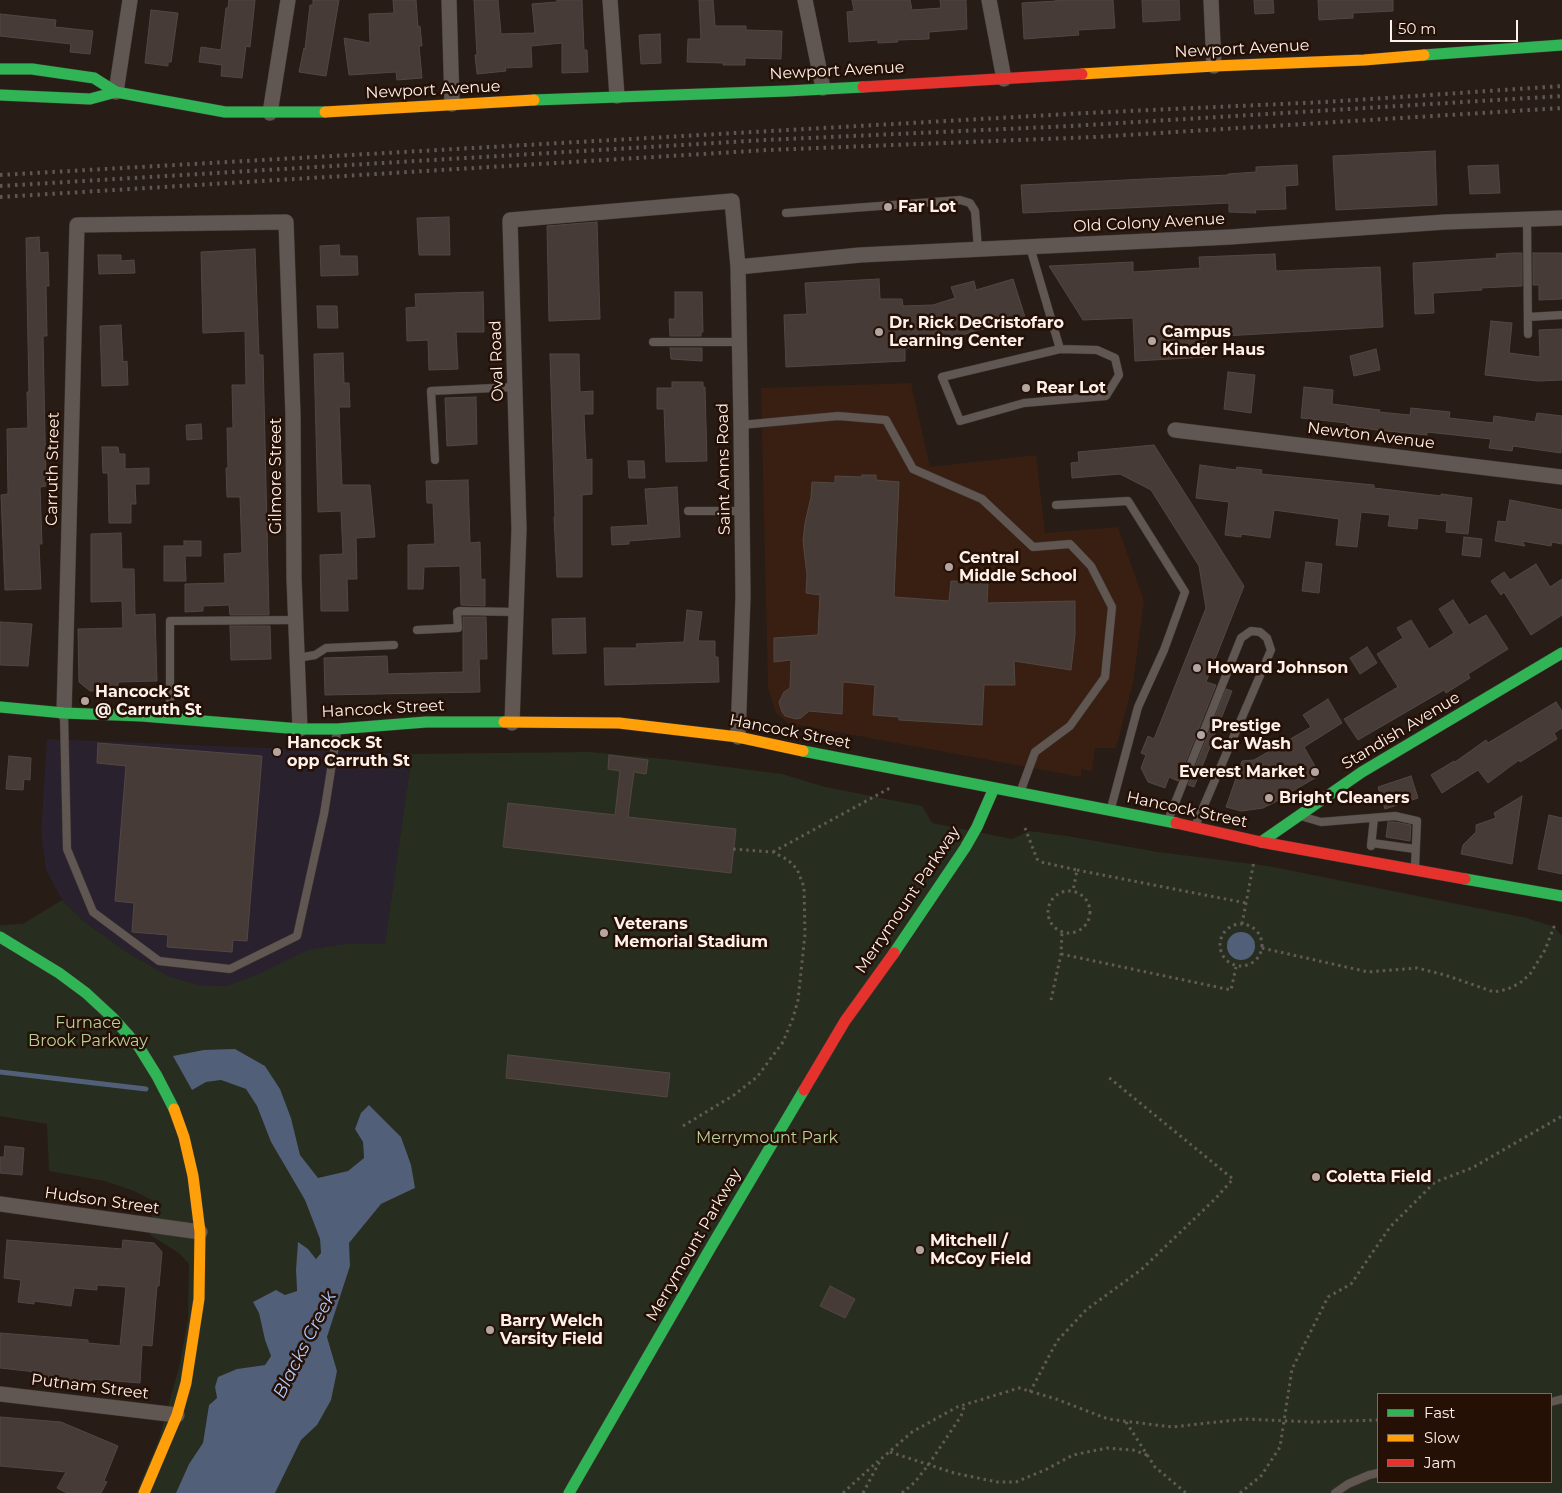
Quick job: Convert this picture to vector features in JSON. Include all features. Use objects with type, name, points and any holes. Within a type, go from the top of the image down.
[{"type":"main road","name":"Newport Avenue","points":[[0,69],[32,69],[94,78],[116,92],[225,112],[311,113],[452,104],[824,88],[1214,66],[1364,60],[1562,45]]},
{"type":"main road","name":"Newport Avenue","points":[[0,95],[90,99],[116,92]]},
{"type":"main road","name":"Standish Avenue","points":[[1260,842],[1362,772],[1562,653]]},
{"type":"main road","name":"Hancock Street","points":[[0,708],[170,718],[300,729],[337,729],[426,722],[619,723],[738,737],[1167,821],[1260,842],[1562,896]]},
{"type":"main road","name":"Merrymount Parkway","points":[[569,1493],[711,1247],[845,1021],[912,928],[965,848],[994,788]]},
{"type":"main road","points":[[0,937],[59,973],[86,993],[113,1018],[139,1047],[173,1107],[184,1137],[194,1176],[200,1232],[199,1299],[186,1383],[177,1415],[144,1493]]},
{"type":"street","points":[[116,92],[130,0]]},
{"type":"street","points":[[270,113],[288,0]]},
{"type":"street","points":[[449,0],[452,104]]},
{"type":"street","points":[[610,0],[618,96]]},
{"type":"street","points":[[805,0],[824,88]]},
{"type":"street","points":[[989,0],[1004,79]]},
{"type":"street","points":[[1210,0],[1214,66]]},
{"type":"street","name":"Saint Anns Road","points":[[732,201],[738,267],[743,596],[738,737]]},
{"type":"street","name":"Oval Road","points":[[512,723],[519,529],[510,220],[732,201]]},
{"type":"street","name":"Old Colony Avenue","points":[[738,267],[860,256],[1230,237],[1445,222],[1562,218]]},
{"type":"street","name":"Carruth Street","points":[[64,713],[77,225],[286,222]]},
{"type":"street","name":"Gilmore Street","points":[[286,222],[294,415],[296,620],[300,729]]},
{"type":"street","name":"Newton Avenue","points":[[1175,430],[1562,477]]},
{"type":"street","name":"Hudson Street","points":[[0,1204],[200,1232]]},
{"type":"street","name":"Putnam Street","points":[[0,1394],[177,1415]]},
{"type":"lane","points":[[786,213],[960,200],[970,204],[975,211],[978,250]]},
{"type":"lane","points":[[1527,219],[1528,334]]},
{"type":"lane","points":[[1030,247],[1060,349]]},
{"type":"lane","points":[[1528,316],[1562,316]]},
{"type":"lane","points":[[653,342],[739,342]]},
{"type":"lane","points":[[1060,349],[1097,350],[1115,358],[1119,375],[1106,396],[1024,402],[960,421],[942,376],[1060,349]]},
{"type":"lane","points":[[435,460],[431,391],[515,387]]},
{"type":"lane","points":[[741,425],[838,416],[886,420],[913,469],[982,499],[1033,547],[1070,544],[1091,566],[1112,606],[1105,677],[1070,726],[1035,752],[1020,793]]},
{"type":"lane","points":[[1056,505],[1128,501],[1185,592],[1164,650],[1138,707],[1110,810]]},
{"type":"lane","points":[[688,511],[742,511]]},
{"type":"lane","points":[[417,630],[458,628],[457,612],[459,611],[516,612]]},
{"type":"lane","points":[[170,718],[170,621],[296,620]]},
{"type":"lane","points":[[1167,821],[1241,638],[1251,632],[1260,632],[1268,638],[1271,650],[1194,828]]},
{"type":"lane","points":[[297,658],[315,656],[326,648],[394,645]]},
{"type":"lane","points":[[64,713],[67,849],[93,912],[158,961],[230,969],[297,936],[324,814],[337,729]]},
{"type":"lane","points":[[1298,816],[1321,822],[1395,816],[1417,821],[1415,870]]},
{"type":"lane","points":[[1370,861],[1374,818]]},
{"type":"lane","points":[[1372,843],[1415,850]]},
{"type":"lane","points":[[1335,1493],[1348,1484],[1377,1473]]},
{"type":"path","points":[[773,852],[894,786]]},
{"type":"path","points":[[1025,828],[1037,859],[1041,862],[1246,903]]},
{"type":"path","points":[[683,1126],[757,1078],[784,1042],[798,1000],[805,934],[804,887],[797,869],[788,860],[773,852],[734,849]]},
{"type":"path","points":[[1242,924],[1254,861]]},
{"type":"path","points":[[1073,891],[1077,870]]},
{"type":"path","points":[[1067,890],[1073,891],[1080,893],[1089,904],[1089,918],[1086,924],[1076,932],[1062,932],[1048,918],[1048,906],[1055,895],[1067,890]]},
{"type":"path","points":[[1242,924],[1255,929],[1259,934],[1262,948],[1260,955],[1250,965],[1236,967],[1224,959],[1219,946],[1223,932],[1228,928],[1242,924]]},
{"type":"path","points":[[1262,948],[1368,972],[1417,968],[1445,975],[1494,992],[1508,989],[1520,983],[1530,974],[1545,950],[1556,925]]},
{"type":"path","points":[[1051,1000],[1061,954],[1062,932]]},
{"type":"path","points":[[1061,954],[1231,990],[1236,967]]},
{"type":"path","points":[[1030,1392],[1057,1342],[1086,1310],[1142,1269],[1215,1199],[1233,1179],[1107,1076]]},
{"type":"path","points":[[1240,1493],[1262,1476],[1280,1446],[1292,1369],[1328,1297],[1351,1284],[1390,1227],[1436,1182],[1472,1168],[1562,1116]]},
{"type":"path","points":[[843,1493],[912,1432],[956,1407],[1019,1388],[1056,1399],[1108,1420],[1172,1427],[1244,1419],[1312,1422],[1377,1420]]},
{"type":"path","points":[[902,1493],[915,1482],[929,1464],[961,1416],[965,1404]]},
{"type":"path","points":[[1126,1422],[1155,1468],[1186,1493]]},
{"type":"path","points":[[889,1452],[954,1473],[997,1482],[1016,1482],[1047,1469],[1072,1455],[1107,1448],[1133,1450],[1147,1455]]},
{"type":"path","points":[[863,1493],[880,1459]]},
{"type":"shaded area","name":"Central Middle School","points":[[911,383],[930,467],[1036,455],[1045,533],[1118,527],[1144,601],[1133,683],[1116,748],[1095,748],[1092,771],[1081,769],[1081,777],[788,723],[776,713],[768,688],[761,388]]},
{"type":"shaded area","points":[[47,739],[412,754],[385,944],[346,944],[226,986],[198,985],[168,976],[125,951],[86,923],[62,900],[46,870],[41,832]]},
{"type":"green space","name":"Merrymount Park","points":[[589,752],[674,760],[782,774],[825,787],[922,806],[932,823],[1012,839],[1029,831],[1158,852],[1268,866],[1527,918],[1554,927],[1562,936],[1562,1493],[275,1493],[301,1440],[317,1425],[337,1371],[327,1337],[350,1266],[348,1243],[381,1204],[415,1188],[401,1137],[369,1105],[355,1129],[363,1142],[364,1158],[348,1171],[318,1179],[300,1155],[291,1118],[280,1089],[265,1066],[235,1049],[206,1082],[221,1080],[246,1089],[257,1106],[271,1142],[305,1200],[320,1239],[321,1253],[316,1259],[308,1249],[296,1270],[297,1291],[285,1296],[259,1313],[271,1356],[265,1365],[237,1369],[215,1387],[217,1398],[209,1405],[203,1444],[189,1464],[176,1493],[136,1493],[158,1442],[179,1368],[188,1319],[189,1264],[179,1253],[150,1235],[154,1201],[134,1191],[105,1181],[49,1171],[47,1124],[0,1116],[0,925],[23,924],[62,900],[86,923],[125,951],[168,976],[198,985],[226,986],[259,974],[308,950],[346,944],[385,944],[412,754]]},
{"type":"water","points":[[1241,932],[1251,936],[1255,946],[1251,956],[1241,960],[1231,956],[1227,946],[1231,936]]},
{"type":"water","name":"Blacks Creek","points":[[235,1049],[265,1066],[280,1089],[291,1118],[300,1155],[318,1178],[348,1171],[364,1158],[363,1142],[355,1129],[361,1113],[369,1105],[401,1137],[411,1165],[415,1188],[381,1204],[349,1243],[350,1266],[327,1337],[337,1371],[331,1400],[317,1425],[301,1440],[275,1493],[176,1493],[189,1464],[203,1443],[209,1405],[217,1398],[215,1387],[218,1377],[237,1369],[265,1365],[271,1356],[259,1313],[253,1302],[276,1290],[285,1295],[297,1291],[298,1242],[308,1249],[316,1259],[321,1253],[320,1239],[305,1200],[271,1142],[257,1106],[246,1089],[221,1080],[206,1082],[192,1090],[173,1056],[204,1050]]},
{"type":"building","points":[[229,0],[255,0],[250,47],[246,46],[242,78],[221,76],[222,65],[199,62],[201,47],[221,50],[226,8],[228,8]]},
{"type":"building","points":[[313,0],[339,0],[326,76],[299,72],[305,49],[310,5],[313,5]]},
{"type":"building","points":[[393,0],[416,0],[418,27],[420,26],[422,46],[419,46],[422,78],[397,80],[396,72],[349,75],[344,38],[370,43],[369,14],[394,13]]},
{"type":"building","points":[[474,0],[498,0],[501,34],[535,33],[532,4],[557,2],[557,0],[582,0],[584,50],[587,50],[588,72],[562,73],[562,43],[531,46],[532,67],[505,68],[506,71],[477,74]]},
{"type":"building","points":[[699,0],[713,0],[715,26],[746,26],[746,30],[782,31],[781,59],[745,58],[745,65],[687,62],[688,39],[701,39]]},
{"type":"building","points":[[852,0],[910,0],[912,10],[941,8],[940,0],[966,0],[967,29],[929,32],[929,39],[897,40],[898,42],[878,43],[878,40],[849,42],[847,12],[854,11]]},
{"type":"building","points":[[1056,0],[1113,0],[1115,28],[1078,30],[1079,35],[1024,39],[1022,3]]},
{"type":"building","points":[[1142,0],[1179,0],[1180,20],[1143,22]]},
{"type":"building","points":[[1254,0],[1273,0],[1274,13],[1255,14]]},
{"type":"building","points":[[1318,0],[1393,0],[1393,11],[1353,13],[1353,18],[1319,20]]},
{"type":"building","points":[[151,10],[178,13],[171,62],[168,62],[168,66],[145,63]]},
{"type":"building","points":[[0,14],[56,20],[55,27],[93,31],[90,54],[70,52],[71,44],[0,36]]},
{"type":"building","points":[[660,34],[661,63],[641,64],[639,35]]},
{"type":"building","points":[[1435,151],[1437,205],[1336,210],[1333,156]]},
{"type":"building","points":[[1297,165],[1298,185],[1285,186],[1286,209],[1255,210],[1256,213],[1229,212],[1229,203],[1023,213],[1021,185],[1228,175],[1256,172],[1256,167]]},
{"type":"building","points":[[1498,165],[1500,193],[1470,194],[1468,166]]},
{"type":"building","points":[[449,217],[450,255],[419,255],[417,218]]},
{"type":"building","points":[[597,222],[600,319],[549,321],[547,226]]},
{"type":"building","points":[[39,237],[40,253],[48,252],[49,286],[46,286],[47,336],[43,336],[46,486],[40,487],[42,544],[39,544],[41,589],[5,590],[1,495],[8,494],[7,429],[28,428],[26,238]]},
{"type":"building","points":[[339,245],[340,256],[357,256],[358,275],[321,276],[320,246]]},
{"type":"building","points":[[255,249],[259,355],[263,355],[269,615],[230,615],[229,605],[203,606],[203,611],[185,612],[185,584],[225,583],[224,554],[242,553],[240,497],[227,497],[226,468],[228,468],[227,428],[233,428],[232,385],[246,385],[245,331],[203,333],[201,252]]},
{"type":"building","points":[[1522,253],[1522,286],[1433,293],[1434,313],[1415,314],[1413,263],[1497,258],[1496,254]]},
{"type":"building","points":[[1533,253],[1562,253],[1562,299],[1539,300],[1539,285],[1533,285]]},
{"type":"building","points":[[1275,254],[1276,271],[1380,267],[1383,327],[1206,337],[1207,357],[1135,361],[1133,318],[1083,320],[1049,266],[1133,262],[1133,272],[1200,268],[1199,257]]},
{"type":"building","points":[[98,255],[121,255],[121,261],[134,260],[135,273],[99,274]]},
{"type":"building","name":"Dr. Rick DeCristofaro Learning Center","points":[[879,279],[880,299],[902,299],[903,306],[933,305],[955,298],[951,287],[974,281],[976,290],[1013,279],[1025,317],[920,347],[905,348],[905,361],[786,367],[784,315],[807,314],[805,283]]},
{"type":"building","points":[[483,292],[484,332],[456,332],[458,369],[429,370],[428,340],[407,341],[406,308],[416,307],[415,294]]},
{"type":"building","points":[[675,292],[702,292],[703,332],[701,332],[701,336],[670,336],[669,319],[675,319]]},
{"type":"building","points":[[317,306],[337,306],[338,328],[318,328]]},
{"type":"building","points":[[1491,321],[1512,323],[1509,353],[1540,357],[1539,330],[1562,329],[1562,380],[1538,381],[1485,375]]},
{"type":"building","points":[[121,325],[123,362],[127,361],[128,385],[102,386],[100,326]]},
{"type":"building","points":[[670,348],[702,348],[702,361],[671,359]]},
{"type":"building","points":[[1376,349],[1380,370],[1354,376],[1350,356]]},
{"type":"building","points":[[343,353],[344,383],[349,383],[350,407],[339,407],[342,485],[370,485],[375,537],[356,538],[357,579],[347,579],[348,611],[321,611],[320,555],[343,554],[341,511],[318,512],[314,354]]},
{"type":"building","points":[[550,354],[579,354],[580,392],[593,391],[593,414],[584,414],[586,460],[592,459],[592,494],[582,495],[582,577],[557,577]]},
{"type":"building","points":[[1228,372],[1255,375],[1251,413],[1224,409]]},
{"type":"building","points":[[672,382],[703,382],[703,387],[705,387],[707,461],[666,462],[664,409],[657,409],[657,388],[672,388]]},
{"type":"building","points":[[1304,387],[1333,390],[1332,404],[1380,410],[1379,412],[1410,415],[1411,408],[1450,412],[1449,418],[1493,423],[1494,416],[1535,422],[1537,413],[1562,416],[1561,453],[1513,446],[1512,451],[1489,448],[1491,439],[1427,432],[1427,435],[1377,430],[1347,426],[1347,423],[1301,418]]},
{"type":"building","points":[[476,397],[477,444],[447,446],[445,398]]},
{"type":"building","points":[[201,424],[202,439],[187,440],[186,425]]},
{"type":"building","name":"Howard Johnson","points":[[1154,445],[1244,586],[1206,682],[1216,685],[1178,781],[1169,777],[1165,788],[1148,782],[1141,768],[1146,755],[1141,753],[1148,736],[1154,739],[1206,608],[1199,566],[1151,490],[1120,474],[1072,478],[1071,463],[1079,462],[1078,452]]},
{"type":"building","points":[[102,447],[118,447],[119,454],[125,454],[125,469],[149,468],[149,484],[135,484],[136,504],[131,504],[131,523],[109,523],[108,473],[103,473]]},
{"type":"building","points":[[628,461],[644,461],[645,478],[629,478]]},
{"type":"building","points":[[1200,465],[1236,470],[1237,467],[1262,470],[1261,474],[1374,485],[1374,488],[1472,498],[1468,534],[1446,532],[1447,521],[1418,518],[1417,529],[1388,526],[1390,515],[1361,512],[1357,547],[1336,545],[1339,519],[1274,510],[1270,538],[1241,534],[1241,537],[1225,535],[1229,502],[1196,498]]},
{"type":"building","points":[[862,475],[876,475],[876,480],[899,482],[894,597],[949,601],[951,581],[988,582],[987,603],[1075,601],[1075,635],[1071,670],[1014,661],[1015,685],[984,685],[982,725],[899,720],[899,717],[873,715],[875,685],[843,682],[842,714],[809,711],[801,718],[796,719],[785,716],[779,702],[784,692],[790,688],[791,660],[774,662],[774,638],[818,635],[820,595],[806,593],[807,575],[803,541],[812,482],[835,483],[835,476],[862,477]]},
{"type":"building","points":[[468,480],[470,543],[480,542],[481,580],[485,579],[485,606],[461,605],[460,566],[424,567],[423,589],[408,589],[408,545],[435,544],[433,503],[427,503],[426,481]]},
{"type":"building","points":[[677,487],[680,537],[629,541],[629,544],[612,545],[611,527],[648,525],[645,489]]},
{"type":"building","points":[[1510,500],[1562,510],[1562,544],[1552,542],[1551,546],[1522,541],[1525,546],[1495,541],[1498,521],[1506,522]]},
{"type":"building","points":[[121,533],[122,569],[134,569],[135,615],[155,614],[157,681],[118,682],[118,690],[90,691],[79,682],[78,629],[123,628],[122,601],[91,602],[91,534]]},
{"type":"building","points":[[1464,537],[1482,539],[1480,557],[1462,555]]},
{"type":"building","points":[[184,541],[201,541],[201,556],[185,556],[186,581],[164,581],[164,546],[184,546]]},
{"type":"building","points":[[1306,562],[1322,564],[1319,593],[1302,591]]},
{"type":"building","points":[[1536,564],[1550,587],[1562,579],[1562,615],[1531,635],[1504,592],[1501,595],[1491,581],[1504,572],[1510,580]]},
{"type":"building","points":[[1453,600],[1469,625],[1486,615],[1508,649],[1468,674],[1470,678],[1446,693],[1444,690],[1358,740],[1344,719],[1398,687],[1377,654],[1403,638],[1397,628],[1411,620],[1429,649],[1454,633],[1439,609]]},
{"type":"building","points":[[687,610],[702,612],[698,641],[715,641],[715,657],[718,657],[719,682],[605,685],[604,648],[637,648],[636,644],[684,642]]},
{"type":"building","points":[[463,617],[486,617],[487,659],[479,659],[480,692],[325,695],[324,658],[387,656],[388,674],[463,672]]},
{"type":"building","points":[[585,618],[586,653],[553,654],[552,619]]},
{"type":"building","points":[[0,622],[32,624],[28,666],[0,665]]},
{"type":"building","points":[[230,626],[270,626],[271,659],[231,660]]},
{"type":"building","points":[[1367,647],[1377,663],[1360,674],[1350,658]]},
{"type":"building","points":[[1226,689],[1232,691],[1194,787],[1188,785]]},
{"type":"building","points":[[1328,699],[1342,723],[1304,747],[1320,775],[1263,808],[1241,811],[1226,807],[1242,761],[1254,760],[1311,727],[1303,715]]},
{"type":"building","points":[[1556,702],[1562,711],[1562,728],[1554,733],[1557,739],[1520,762],[1519,760],[1488,783],[1478,770],[1442,793],[1431,775],[1455,762],[1486,740],[1488,743]]},
{"type":"building","points":[[98,743],[262,756],[247,941],[233,940],[232,952],[167,947],[168,935],[132,932],[134,903],[115,901],[126,766],[97,763]]},
{"type":"building","points":[[609,755],[648,760],[646,774],[634,772],[628,817],[736,829],[731,873],[503,847],[508,803],[615,815],[620,771],[608,769]]},
{"type":"building","points":[[9,756],[31,758],[30,780],[24,779],[23,790],[6,789]]},
{"type":"building","points":[[1411,776],[1418,798],[1385,809],[1378,787]]},
{"type":"building","points":[[1522,796],[1512,864],[1461,854],[1463,845],[1476,832],[1476,825],[1496,818],[1494,813]]},
{"type":"building","points":[[1549,815],[1562,818],[1562,874],[1538,869]]},
{"type":"building","points":[[1388,822],[1411,825],[1410,841],[1386,837]]},
{"type":"building","points":[[508,1055],[670,1073],[667,1097],[506,1078]]},
{"type":"building","points":[[5,1146],[24,1148],[22,1175],[0,1173],[0,1157],[4,1157]]},
{"type":"building","points":[[7,1240],[122,1249],[123,1240],[154,1243],[162,1252],[159,1286],[157,1286],[152,1346],[142,1345],[140,1383],[92,1379],[92,1383],[66,1381],[67,1379],[36,1376],[36,1372],[0,1368],[0,1333],[88,1340],[88,1343],[120,1346],[126,1287],[97,1285],[97,1290],[74,1288],[71,1306],[34,1301],[34,1304],[18,1302],[21,1280],[4,1278]]},
{"type":"building","points":[[830,1286],[855,1299],[845,1318],[820,1306]]},
{"type":"building","points":[[0,1417],[61,1422],[118,1446],[104,1481],[107,1482],[101,1493],[67,1493],[57,1488],[66,1472],[0,1466]]},
{"type":"waterway","points":[[0,1072],[146,1089]]},
{"type":"railway","points":[[0,175],[1086,113],[1325,102],[1562,86]]},
{"type":"railway","points":[[0,186],[765,140],[1071,126],[1562,96]]},
{"type":"railway","points":[[0,197],[768,150],[1095,137],[1562,108]]},
{"type":"traffic: fast","points":[[1424,55],[1562,45]]},
{"type":"traffic: fast","points":[[0,69],[32,69],[94,78],[116,92],[225,112],[325,112]]},
{"type":"traffic: fast","points":[[534,100],[863,87]]},
{"type":"traffic: fast","points":[[0,95],[90,99],[116,92]]},
{"type":"traffic: fast","points":[[1261,842],[1362,772],[1562,653]]},
{"type":"traffic: fast","points":[[0,707],[300,729],[337,729],[426,722],[504,722]]},
{"type":"traffic: fast","points":[[803,751],[1176,823]]},
{"type":"traffic: fast","points":[[894,953],[965,848],[977,827],[994,788]]},
{"type":"traffic: fast","points":[[1465,879],[1562,896]]},
{"type":"traffic: fast","points":[[0,937],[59,973],[86,993],[113,1018],[139,1047],[174,1109]]},
{"type":"traffic: fast","points":[[569,1493],[804,1090]]},
{"type":"traffic: slow","points":[[1082,74],[1364,60],[1424,55]]},
{"type":"traffic: slow","points":[[325,112],[534,100]]},
{"type":"traffic: slow","points":[[504,722],[619,723],[738,737],[803,751]]},
{"type":"traffic: slow","points":[[144,1493],[177,1415],[186,1383],[199,1299],[200,1232],[193,1176],[184,1137],[174,1109]]},
{"type":"traffic: jam","points":[[863,87],[1082,74]]},
{"type":"traffic: jam","points":[[1176,823],[1261,842],[1465,879]]},
{"type":"traffic: jam","points":[[804,1090],[845,1021],[894,953]]},
{"type":"place","name":"Far Lot","points":[[888,207]]},
{"type":"place","name":"Dr. Rick DeCristofaro Learning Center","points":[[879,332]]},
{"type":"place","name":"Campus Kinder Haus","points":[[1152,341]]},
{"type":"place","name":"Rear Lot","points":[[1026,388]]},
{"type":"place","name":"Central Middle School","points":[[949,567]]},
{"type":"place","name":"Howard Johnson","points":[[1197,668]]},
{"type":"place","name":"Hancock St @ Carruth St","points":[[85,701]]},
{"type":"place","name":"Prestige Car Wash","points":[[1201,735]]},
{"type":"place","name":"Hancock St opp Carruth St","points":[[277,752]]},
{"type":"place","name":"Everest Market","points":[[1315,772]]},
{"type":"place","name":"Bright Cleaners","points":[[1269,798]]},
{"type":"place","name":"Veterans Memorial Stadium","points":[[604,933]]},
{"type":"place","name":"Coletta Field","points":[[1316,1177]]},
{"type":"place","name":"Mitchell / McCoy Field","points":[[920,1250]]},
{"type":"place","name":"Barry Welch Varsity Field","points":[[490,1330]]},
{"type":"park label","name":"Furnace Brook Parkway","points":[[88,1032]]}]
